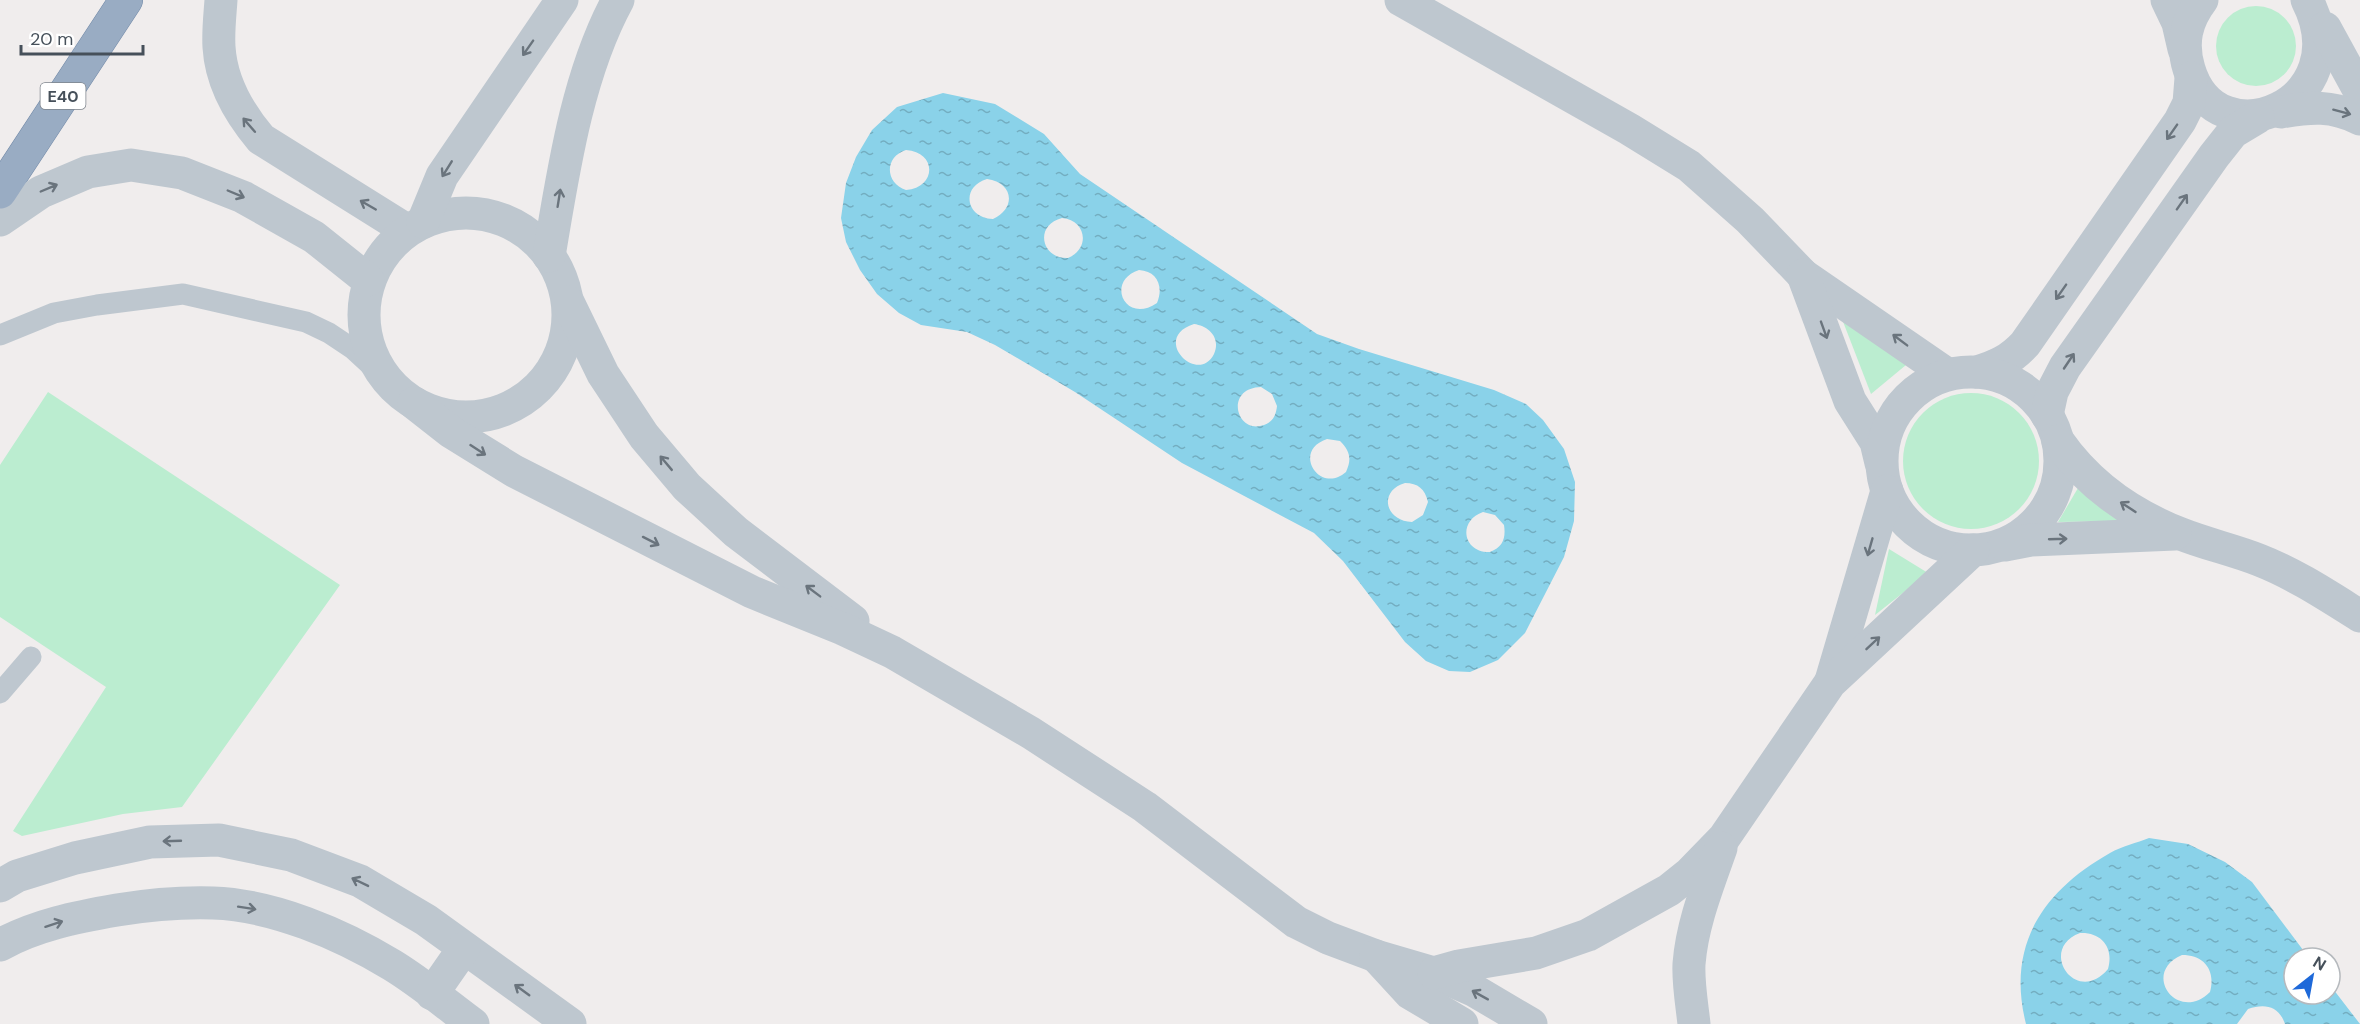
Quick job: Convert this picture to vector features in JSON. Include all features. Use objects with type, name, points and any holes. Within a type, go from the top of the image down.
[{"type":"highway","name":"E40","points":[[0,192],[126,0]]},
{"type":"street","points":[[221,0],[219,48],[227,84],[243,118],[261,139],[414,226],[450,214],[478,214],[505,221],[529,235],[549,256],[561,277],[567,301],[603,374],[644,436],[687,487],[736,532],[892,652]]},
{"type":"street","points":[[561,0],[442,176],[414,226],[379,261],[368,280],[364,327],[373,358],[403,394],[452,432],[514,471],[752,592],[843,629],[892,652],[1031,733],[1145,807],[1296,922],[1328,938],[1376,956],[1434,973],[1475,991],[1531,1024]]},
{"type":"street","points":[[549,256],[574,124],[603,26],[618,0]]},
{"type":"street","points":[[1401,0],[1629,129],[1689,166],[1750,220],[1803,275],[1962,373],[2005,378],[2029,393],[2071,460],[2093,482],[2132,511],[2180,534],[2261,560],[2314,587],[2360,616]]},
{"type":"street","points":[[2167,0],[2178,23],[2188,65],[2203,94],[2218,106],[2236,114],[2270,114],[2308,108],[2343,111],[2360,119]]},
{"type":"street","points":[[1830,682],[1884,477],[1886,434],[1899,407],[1921,387],[1962,373],[1997,366],[2012,357],[2025,345],[2180,121],[2189,103],[2185,35],[2192,13],[2202,0]]},
{"type":"street","points":[[2313,9],[2360,92]]},
{"type":"street","points":[[1434,973],[1459,966],[1536,952],[1588,935],[1669,890],[1689,874],[1724,838],[1830,682],[1987,548],[2024,533],[2043,515],[2055,492],[2061,467],[2053,428],[2052,392],[2065,367],[2234,132],[2301,100],[2315,83],[2324,62],[2325,40],[2313,9]]},
{"type":"street","points":[[0,219],[41,192],[88,172],[131,165],[182,173],[243,197],[314,237],[368,280]]},
{"type":"street","points":[[1803,275],[1850,401],[1876,442],[1884,477],[1900,515],[1920,534],[1946,546],[1987,548],[2031,540],[2180,534]]},
{"type":"street","points":[[403,394],[445,415],[478,417],[509,408],[537,390],[556,364],[567,334],[567,301]]},
{"type":"street","points":[[1694,1024],[1689,964],[1704,893],[1724,838]]},
{"type":"street","points":[[0,886],[16,876],[65,861],[150,842],[219,840],[291,855],[360,881],[426,920],[570,1024]]},
{"type":"street","points":[[0,945],[17,936],[73,917],[142,906],[214,903],[275,913],[337,935],[393,965],[473,1024]]},
{"type":"street","points":[[432,994],[464,948]]},
{"type":"street","points":[[1376,956],[1410,993],[1462,1024]]},
{"type":"lane","points":[[0,335],[54,313],[97,304],[183,294],[306,322],[329,333],[353,349],[403,394]]},
{"type":"lane","points":[[0,693],[31,657]]},
{"type":"green space","points":[[2256,6],[2271,9],[2284,18],[2293,31],[2296,46],[2293,61],[2284,74],[2271,83],[2256,86],[2241,83],[2228,74],[2219,61],[2216,46],[2219,31],[2228,18],[2241,9]]},
{"type":"green space","points":[[1842,319],[1906,365],[1871,394]]},
{"type":"green space","points":[[48,392],[340,585],[182,807],[123,814],[22,836],[13,831],[106,687],[0,617],[0,465]]},
{"type":"green space","points":[[1971,393],[1997,398],[2009,404],[2019,413],[2028,423],[2034,435],[2039,461],[2034,487],[2028,499],[2019,509],[2009,518],[1997,524],[1971,529],[1945,524],[1933,518],[1923,509],[1914,499],[1908,487],[1903,461],[1908,435],[1914,423],[1923,413],[1933,404],[1945,398]]},
{"type":"green space","points":[[2078,488],[2123,521],[2058,522]]},
{"type":"green space","points":[[1889,549],[1928,573],[1875,615]]},
{"type":"water","points":[[943,93],[995,104],[1044,134],[1080,174],[1317,334],[1494,390],[1526,404],[1543,420],[1564,449],[1575,482],[1574,521],[1564,557],[1525,633],[1498,660],[1470,672],[1449,671],[1426,661],[1405,642],[1343,561],[1314,533],[1182,463],[1075,392],[995,345],[967,332],[921,325],[899,313],[877,294],[860,270],[846,242],[841,218],[846,183],[856,157],[872,130],[897,107]],"holes":[[[906,150],[916,152],[928,163],[928,177],[916,188],[906,190],[899,187],[891,176],[890,170],[894,158]],[[987,179],[996,181],[1007,190],[1009,202],[1006,209],[993,219],[977,213],[970,202],[973,188]],[[1062,218],[1070,220],[1081,229],[1083,241],[1080,248],[1068,258],[1052,253],[1044,241],[1047,227]],[[1139,270],[1150,273],[1159,285],[1157,303],[1136,309],[1128,305],[1121,291],[1129,275]],[[1194,324],[1199,325],[1209,330],[1215,338],[1216,348],[1207,362],[1198,365],[1182,356],[1177,348],[1176,339],[1182,331]],[[1261,387],[1272,394],[1277,406],[1272,420],[1264,425],[1254,426],[1247,423],[1241,418],[1238,410],[1238,402],[1249,389]],[[1327,439],[1340,441],[1349,455],[1346,472],[1336,478],[1319,475],[1313,469],[1310,461],[1311,452],[1316,445]],[[1410,483],[1420,488],[1428,502],[1423,515],[1412,522],[1396,517],[1388,505],[1388,499],[1396,487]],[[1483,512],[1495,515],[1504,525],[1504,538],[1501,545],[1494,550],[1481,551],[1469,542],[1467,529],[1469,522]]]},
{"type":"water","points":[[2149,838],[2188,844],[2225,862],[2252,882],[2300,946],[2282,946],[2282,1006],[2342,1006],[2342,1001],[2360,1024],[2285,1024],[2275,1010],[2260,1006],[2248,1009],[2237,1024],[2026,1024],[2021,996],[2021,969],[2026,945],[2035,923],[2066,885],[2086,868],[2124,846]],"holes":[[[2080,933],[2088,933],[2105,943],[2108,948],[2109,961],[2108,969],[2096,979],[2084,982],[2074,979],[2066,971],[2062,961],[2062,951],[2068,941]],[[2182,955],[2190,956],[2207,965],[2211,984],[2210,992],[2198,1000],[2186,1002],[2176,999],[2168,992],[2164,983],[2164,973],[2170,963]]]}]
